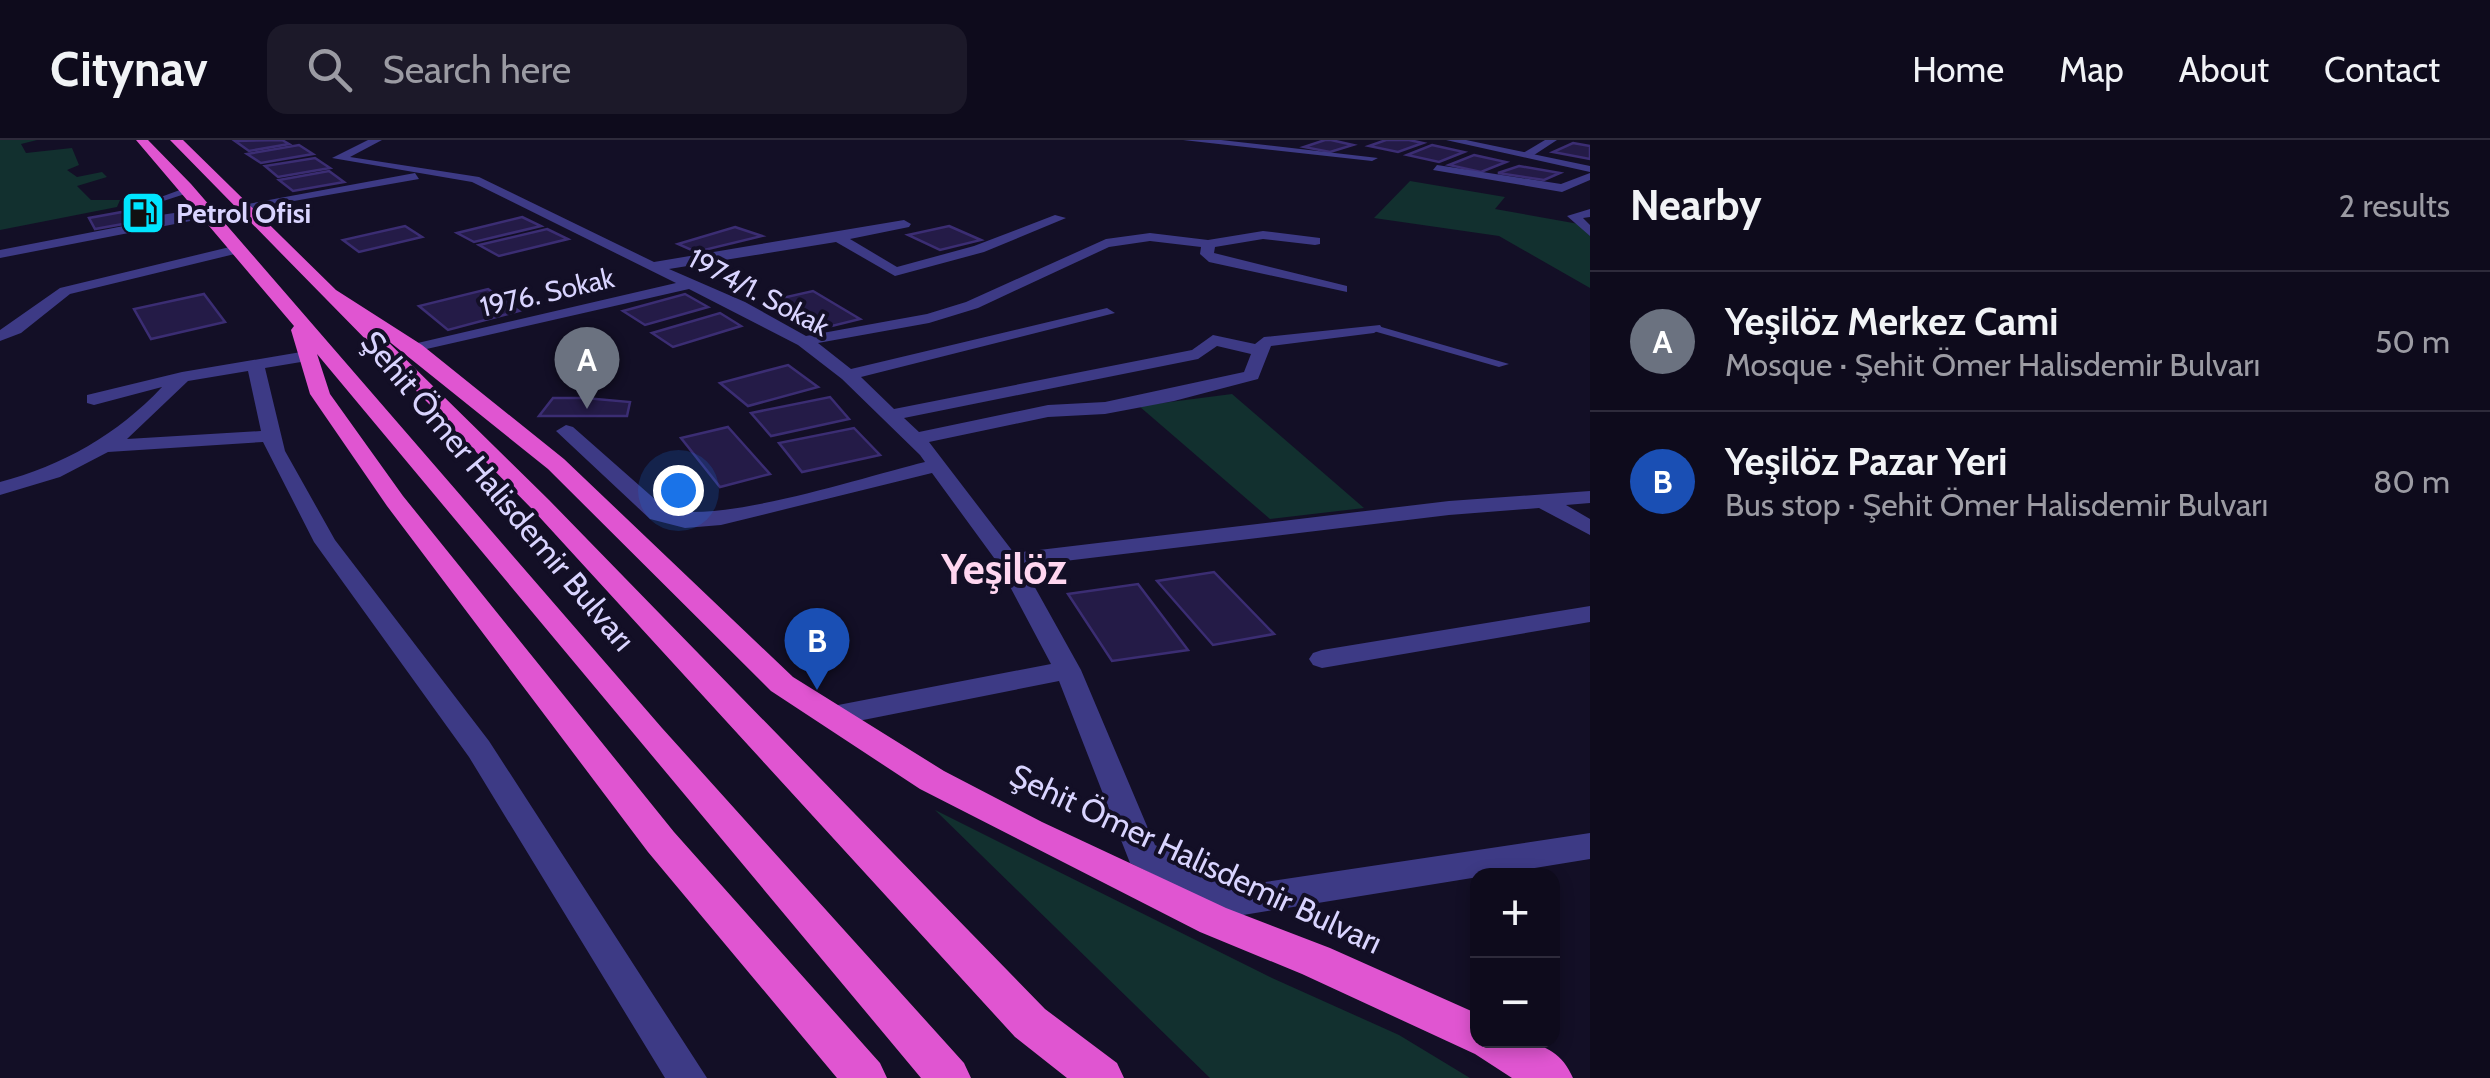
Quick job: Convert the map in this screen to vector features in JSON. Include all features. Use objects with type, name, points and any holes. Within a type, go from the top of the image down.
[{"type":"highway","name":"Şehit Ömer Halisdemir Bulvarı","points":[[142,140],[949,1078]]},
{"type":"highway","name":"Şehit Ömer Halisdemir Bulvarı","points":[[176,140],[736,708],[1030,1023],[1102,1078]]},
{"type":"highway","name":"Şehit Ömer Halisdemir Bulvarı","points":[[331,294],[415,349],[556,464],[782,684],[932,780],[1030,832],[1197,913],[1316,961],[1470,1031]]},
{"type":"highway","points":[[295,314],[320,394],[395,502],[661,842],[864,1078]]},
{"type":"highway","points":[[1503,1048],[1552,1078]]},
{"type":"street","points":[[376,140],[338,158],[434,174]]},
{"type":"street","points":[[1188,140],[1372,158]]},
{"type":"street","points":[[1451,140],[1528,155],[1590,173]]},
{"type":"street","points":[[1528,155],[1552,140]]},
{"type":"street","points":[[1437,168],[1562,188],[1573,197],[1590,202]]},
{"type":"street","points":[[1562,188],[1590,173]]},
{"type":"street","points":[[243,206],[434,174]]},
{"type":"street","name":"1974/1. Sokak","points":[[434,174],[476,179],[804,341],[890,414],[938,465],[1008,561],[1068,670],[1142,854],[1237,901],[1590,846]]},
{"type":"street","points":[[0,254],[206,213]]},
{"type":"street","points":[[1590,213],[1573,216],[1590,232]]},
{"type":"street","points":[[838,238],[895,272],[979,250],[1060,218]]},
{"type":"street","points":[[652,267],[904,224]]},
{"type":"street","points":[[804,341],[929,318],[972,305],[1116,241],[1150,237],[1208,244],[1263,235],[1315,241]]},
{"type":"street","points":[[1208,244],[1206,254],[1214,259],[1342,289]]},
{"type":"street","points":[[0,313],[8,333],[65,292],[238,249]]},
{"type":"street","name":"1976. Sokak","points":[[415,349],[690,284]]},
{"type":"street","points":[[848,375],[1107,313]]},
{"type":"street","points":[[915,439],[1048,411],[1140,402],[1237,380],[1252,376],[1264,342],[1374,328]]},
{"type":"street","points":[[890,414],[1198,354],[1213,340],[1261,351]]},
{"type":"street","points":[[94,399],[182,377],[308,356]]},
{"type":"street","points":[[255,364],[275,451],[325,542],[479,749],[686,1078]]},
{"type":"street","points":[[0,489],[41,478],[106,446],[152,411],[182,377]]},
{"type":"street","points":[[566,432],[658,514],[685,521],[721,518],[938,465]]},
{"type":"street","points":[[106,446],[271,436]]},
{"type":"street","points":[[1008,561],[1590,497]]},
{"type":"street","points":[[1543,501],[1590,528]]},
{"type":"street","points":[[1322,659],[1590,614]]},
{"type":"street","points":[[833,716],[1068,670]]},
{"type":"lane","points":[[188,190],[143,205],[151,219],[206,213]]},
{"type":"lane","points":[[1374,328],[1504,364]]},
{"type":"green space","points":[[0,140],[37,140],[21,144],[26,153],[72,148],[79,165],[67,170],[77,177],[102,172],[107,177],[77,186],[91,200],[120,200],[117,207],[0,230]]},
{"type":"green space","points":[[1410,181],[1505,197],[1495,209],[1590,226],[1590,288],[1499,236],[1374,218]]},
{"type":"green space","points":[[1232,394],[1364,508],[1270,519],[1139,406]]},
{"type":"green space","points":[[935,810],[1272,978],[1399,1035],[1470,1078],[1210,1078]]},
{"type":"building","points":[[282,140],[289,144],[249,151],[235,141]]},
{"type":"building","points":[[1325,140],[1353,145],[1330,152],[1304,147]]},
{"type":"building","points":[[1386,140],[1423,143],[1398,152],[1369,146]]},
{"type":"building","points":[[1573,143],[1590,146],[1590,159],[1553,152]]},
{"type":"building","points":[[299,145],[313,154],[261,163],[247,154]]},
{"type":"building","points":[[1432,145],[1464,152],[1439,162],[1407,155]]},
{"type":"building","points":[[1474,155],[1506,162],[1481,172],[1449,165]]},
{"type":"building","points":[[315,158],[330,168],[278,177],[265,166]]},
{"type":"building","points":[[1519,166],[1560,173],[1544,180],[1498,173]]},
{"type":"building","points":[[329,171],[344,182],[293,191],[279,180]]},
{"type":"building","points":[[155,206],[162,217],[95,229],[89,218]]},
{"type":"building","points":[[522,217],[541,226],[474,242],[457,233]]},
{"type":"building","points":[[405,226],[422,237],[359,252],[343,240]]},
{"type":"building","points":[[949,226],[981,240],[940,250],[908,235]]},
{"type":"building","points":[[735,227],[762,236],[696,252],[678,244]]},
{"type":"building","points":[[547,229],[568,239],[499,256],[479,245]]},
{"type":"building","points":[[488,289],[519,311],[448,330],[419,306]]},
{"type":"building","points":[[813,291],[860,319],[828,327],[782,298]]},
{"type":"building","points":[[204,294],[225,322],[151,339],[134,309]]},
{"type":"building","points":[[685,294],[708,307],[645,325],[623,311]]},
{"type":"building","points":[[720,313],[741,326],[673,347],[652,333]]},
{"type":"building","points":[[788,365],[818,387],[748,406],[720,383]]},
{"type":"building","points":[[830,397],[849,419],[771,436],[751,413]]},
{"type":"building","points":[[553,398],[630,402],[627,416],[539,416]]},
{"type":"building","points":[[728,427],[770,474],[720,487],[681,438]]},
{"type":"building","points":[[854,428],[880,455],[802,472],[779,443]]},
{"type":"building","points":[[1214,572],[1274,634],[1213,645],[1157,581]]},
{"type":"building","points":[[1138,584],[1188,650],[1112,661],[1068,594]]},
{"type":"place","name":"Petrol Ofisi","points":[[143,213]]},
{"type":"place","name":"Yeşilöz Merkez Cami","points":[[587,409]]},
{"type":"place","name":"Yeşilöz Pazar Yeri","points":[[817,690]]},
{"type":"district","name":"Yeşilöz","points":[[1004,569]]}]
